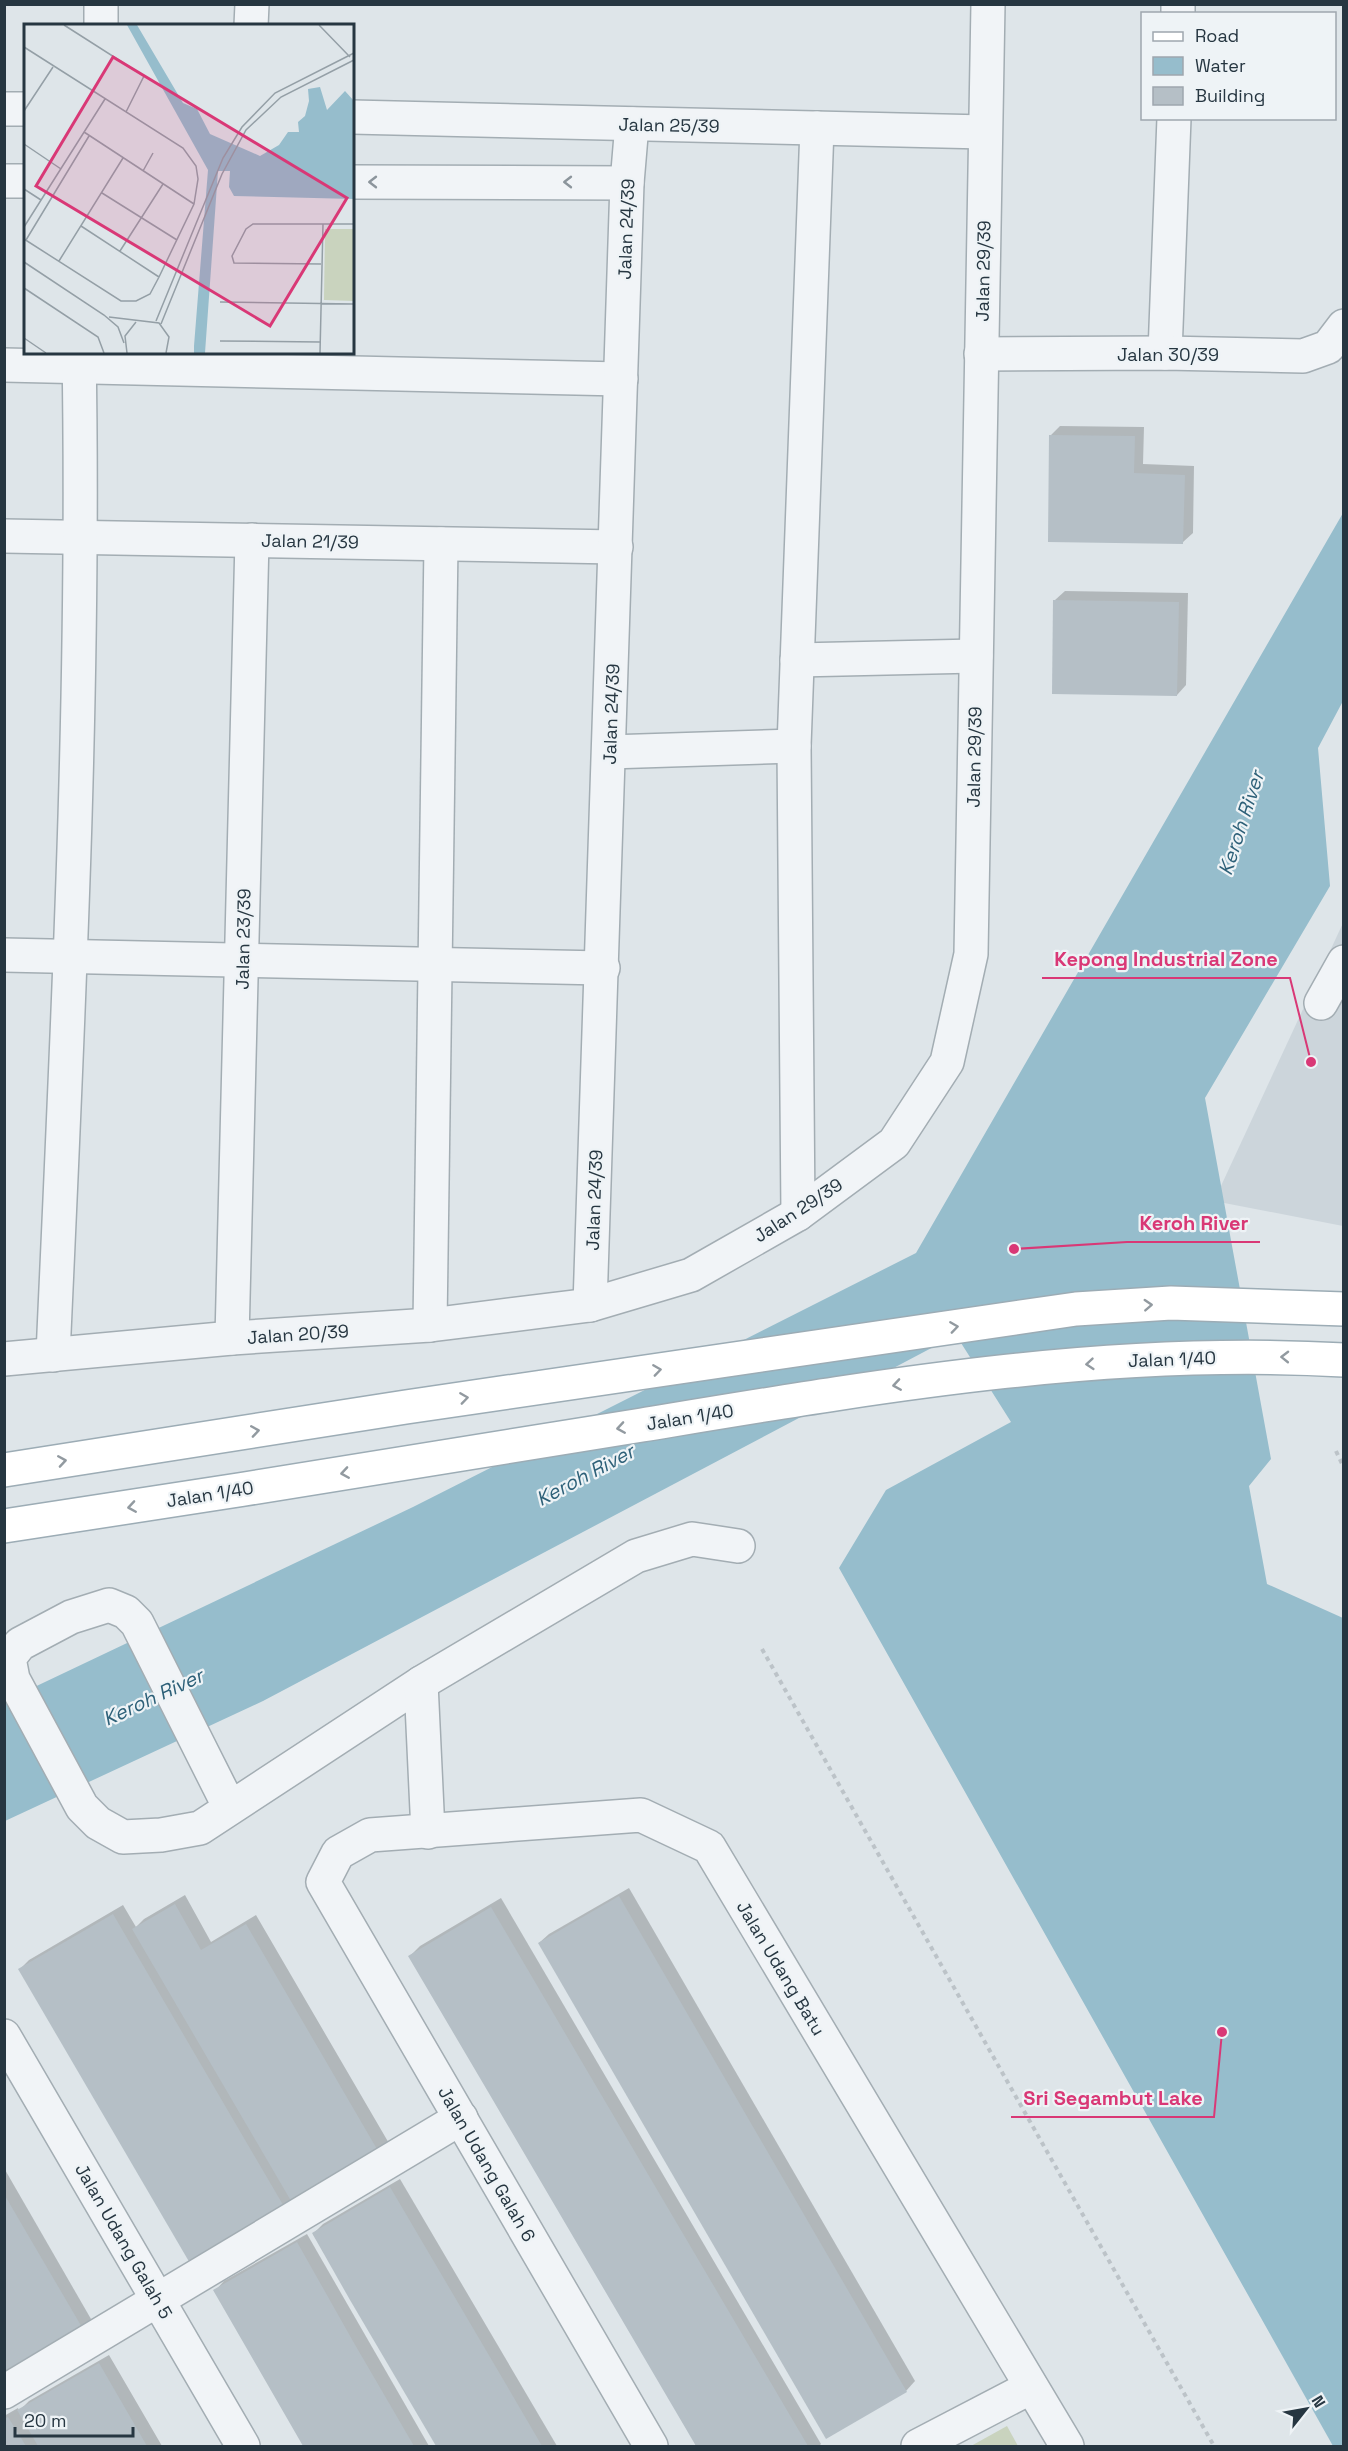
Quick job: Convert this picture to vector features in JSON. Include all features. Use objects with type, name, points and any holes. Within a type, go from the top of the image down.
[{"type":"main road","points":[[4,1470],[406,1407],[1076,1309],[1171,1303],[1344,1309]]},
{"type":"main road","name":"Jalan 1/40","points":[[4,1527],[950,1377],[1145,1359],[1286,1356],[1344,1360]]},
{"type":"street","points":[[101,4],[101,24]]},
{"type":"street","points":[[251,24],[252,4]]},
{"type":"street","name":"Jalan 29/39","points":[[590,1305],[691,1275],[798,1214],[894,1143],[946,1062],[970,954],[988,4]]},
{"type":"street","points":[[4,109],[24,109]]},
{"type":"street","name":"Jalan 25/39","points":[[354,117],[985,132]]},
{"type":"street","points":[[1165,353],[1174,120]]},
{"type":"street","name":"Jalan 24/39","points":[[590,1305],[603,968],[627,183],[632,124]]},
{"type":"street","points":[[798,1214],[794,746],[817,128]]},
{"type":"street","points":[[4,181],[24,181]]},
{"type":"street","points":[[354,182],[627,183]]},
{"type":"street","name":"Jalan 30/39","points":[[981,354],[1165,353],[1303,356],[1328,346],[1344,326]]},
{"type":"street","points":[[4,365],[79,360],[621,379]]},
{"type":"street","points":[[53,1355],[70,956],[82,538],[79,360]]},
{"type":"street","name":"Jalan 21/39","points":[[4,537],[616,547]]},
{"type":"street","name":"Jalan 23/39","points":[[232,1338],[252,540]]},
{"type":"street","points":[[430,1325],[441,544]]},
{"type":"street","points":[[797,660],[976,656]]},
{"type":"street","points":[[609,752],[794,746]]},
{"type":"street","points":[[4,955],[603,968]]},
{"type":"street","points":[[1321,1003],[1344,962]]},
{"type":"street","name":"Jalan 20/39","points":[[4,1359],[232,1338],[430,1325],[590,1305]]},
{"type":"street","points":[[230,1807],[137,1623],[126,1612],[109,1605],[71,1617],[20,1644],[9,1658],[13,1679],[82,1807],[98,1823],[123,1837],[161,1835],[200,1828],[421,1683],[636,1556],[692,1539],[738,1546]]},
{"type":"street","points":[[421,1683],[428,1832]]},
{"type":"street","name":"Jalan Udang Batu","points":[[323,1882],[338,1853],[370,1835],[641,1815],[709,1847],[1066,2446]]},
{"type":"street","name":"Jalan Udang Galah 6","points":[[323,1882],[651,2446]]},
{"type":"street","name":"Jalan Udang Galah 5","points":[[4,2036],[243,2446]]},
{"type":"street","points":[[4,2392],[461,2118]]},
{"type":"street","points":[[918,2446],[1031,2387]]},
{"type":"path","points":[[1336,1451],[1344,1468]]},
{"type":"path","points":[[762,1649],[1214,2446]]},
{"type":"shaded area","points":[[1343,923],[1343,1226],[1214,1201]]},
{"type":"green space","points":[[1007,2426],[1018,2446],[971,2446]]},
{"type":"water","points":[[1343,513],[1343,701],[1318,748],[1330,886],[1205,1098],[1271,1459],[1249,1486],[1267,1584],[1343,1618],[1343,2446],[1333,2446],[839,1568],[886,1490],[1011,1422],[956,1335],[263,1701],[5,1821],[5,1701],[413,1507],[916,1253]]},
{"type":"building","points":[[1049,435],[1135,436],[1134,473],[1185,475],[1183,544],[1048,542]]},
{"type":"building","points":[[1053,600],[1179,602],[1177,696],[1052,694]]},
{"type":"building","points":[[619,1896],[907,2392],[826,2439],[538,1943]]},
{"type":"building","points":[[175,1904],[201,1950],[246,1924],[381,2156],[294,2206],[132,1929]]},
{"type":"building","points":[[491,1907],[808,2446],[696,2446],[408,1956]]},
{"type":"building","points":[[113,1914],[286,2210],[191,2265],[18,1969]]},
{"type":"building","points":[[390,2187],[542,2446],[436,2446],[350,2300],[312,2233]]},
{"type":"building","points":[[4,2194],[83,2329],[4,2375]]},
{"type":"building","points":[[297,2242],[414,2446],[303,2446],[213,2290]]},
{"type":"building","points":[[99,2363],[147,2446],[38,2446],[17,2410]]},
{"type":"building","points":[[8,2417],[26,2446],[4,2446],[4,2419]]},
{"type":"place","name":"Kepong Industrial Zone","points":[[1311,1062]]},
{"type":"place","name":"Keroh River","points":[[1014,1249]]},
{"type":"place","name":"Sri Segambut Lake","points":[[1222,2032]]}]
